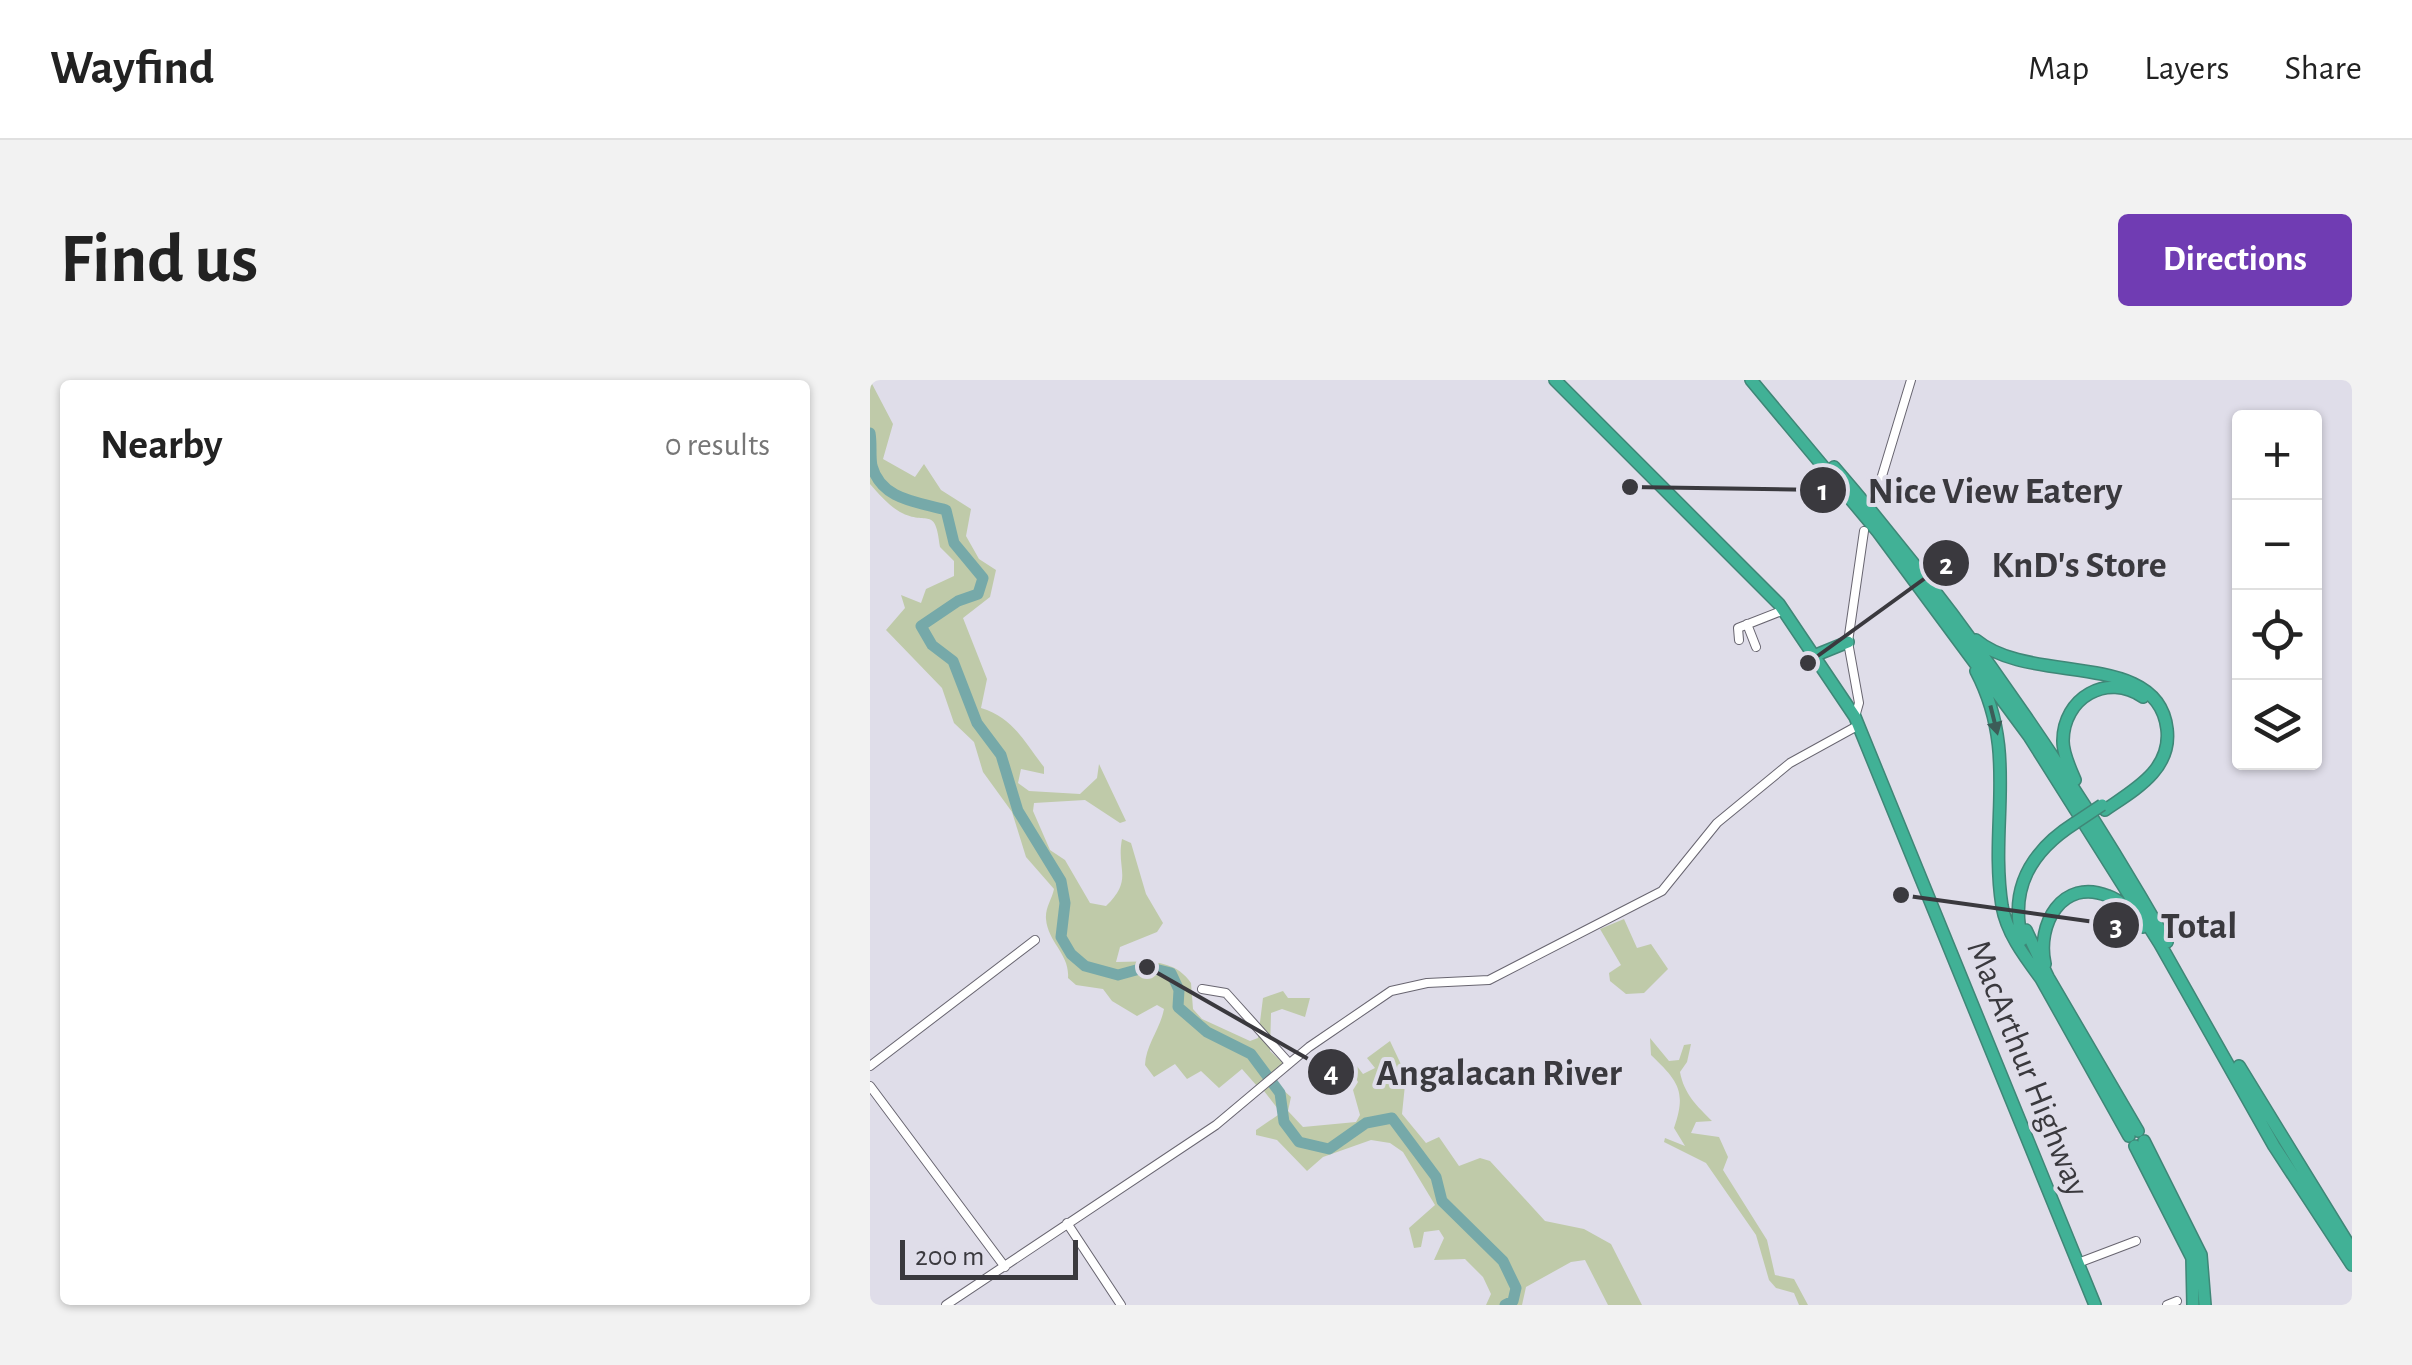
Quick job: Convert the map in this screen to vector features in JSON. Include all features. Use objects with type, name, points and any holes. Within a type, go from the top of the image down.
[{"type":"highway","name":"MacArthur Highway","points":[[1555,380],[1784,610],[1857,721],[2095,1305]]},
{"type":"highway","points":[[1751,380],[1960,631],[2160,944],[2274,1146],[2352,1265]]},
{"type":"highway","points":[[1760,380],[1862,499],[2092,815],[2315,1196],[2352,1250]]},
{"type":"highway","points":[[1960,631],[2008,658],[2046,669],[2122,677],[2152,695],[2167,724],[2162,762],[2138,787],[2076,826],[2034,868],[2023,904],[2029,940],[2045,978],[2201,1255],[2205,1305]]},
{"type":"highway","points":[[1960,631],[1996,722],[2002,763],[2002,908],[2016,945],[2045,978]]},
{"type":"highway","points":[[1816,655],[1848,642]]},
{"type":"highway","points":[[2092,815],[2065,753],[2066,720],[2084,695],[2106,686],[2123,687],[2154,708],[2161,724],[2161,745],[2146,772],[2103,808]]},
{"type":"highway","points":[[2045,978],[2042,936],[2047,917],[2055,906],[2076,894],[2104,894],[2118,900],[2160,944]]},
{"type":"highway","points":[[2137,1139],[2192,1258],[2194,1305]]},
{"type":"street","points":[[1875,499],[1911,380]]},
{"type":"street","points":[[946,1305],[1216,1125],[1289,1063],[1398,988],[1488,980],[1667,888],[1694,846],[1717,823],[1790,762],[1857,721],[1859,703],[1848,642],[1864,531]]},
{"type":"street","points":[[1739,640],[1736,629],[1784,610]]},
{"type":"street","points":[[1747,624],[1756,647]]},
{"type":"street","points":[[870,1066],[1035,940]]},
{"type":"street","points":[[1202,990],[1226,993],[1289,1063]]},
{"type":"street","points":[[870,1086],[1005,1268]]},
{"type":"street","points":[[1067,1223],[1121,1305]]},
{"type":"street","points":[[2078,1263],[2136,1241]]},
{"type":"street","points":[[2167,1305],[2178,1301]]},
{"type":"green space","points":[[870,380],[893,424],[883,459],[915,477],[924,464],[941,490],[971,509],[966,536],[979,559],[996,570],[990,597],[963,618],[987,679],[981,708],[1010,724],[1044,767],[1044,774],[1021,769],[1018,783],[1029,791],[1080,794],[1097,778],[1099,764],[1126,821],[1120,823],[1085,800],[1034,803],[1033,811],[1050,850],[1065,860],[1090,903],[1106,906],[1114,897],[1122,881],[1122,839],[1131,843],[1146,894],[1163,923],[1157,932],[1120,947],[1116,962],[1157,963],[1175,969],[1191,983],[1193,1009],[1202,1019],[1250,1041],[1258,1038],[1263,998],[1283,991],[1288,998],[1310,998],[1305,1017],[1282,1009],[1271,1013],[1270,1051],[1283,1063],[1257,1086],[1242,1069],[1219,1088],[1201,1071],[1187,1079],[1175,1064],[1154,1077],[1145,1065],[1146,1057],[1164,1009],[1157,1005],[1137,1016],[1112,1001],[1103,989],[1076,985],[1068,978],[1066,962],[1046,919],[1054,889],[1026,857],[1012,812],[983,772],[974,742],[954,723],[942,688],[886,630],[905,608],[901,595],[921,603],[926,589],[954,576],[954,561],[940,547],[933,521],[900,512],[870,484]]},
{"type":"green space","points":[[1624,919],[1637,948],[1651,944],[1668,969],[1644,993],[1626,994],[1610,981],[1609,973],[1621,965],[1600,929]]},
{"type":"green space","points":[[1650,1038],[1669,1061],[1679,1060],[1684,1045],[1691,1044],[1680,1072],[1682,1080],[1692,1099],[1712,1121],[1696,1122],[1691,1133],[1719,1137],[1728,1157],[1723,1170],[1767,1240],[1775,1275],[1794,1279],[1808,1305],[1799,1305],[1794,1293],[1776,1288],[1769,1280],[1756,1235],[1706,1163],[1664,1142],[1665,1138],[1685,1146],[1674,1128],[1680,1095],[1674,1080],[1651,1055]]},
{"type":"green space","points":[[1390,1041],[1406,1075],[1402,1114],[1426,1143],[1439,1137],[1459,1166],[1480,1158],[1490,1161],[1545,1221],[1584,1229],[1611,1244],[1642,1305],[1608,1305],[1585,1260],[1571,1262],[1526,1287],[1522,1305],[1486,1305],[1491,1294],[1483,1277],[1465,1259],[1434,1260],[1444,1238],[1439,1230],[1424,1232],[1421,1247],[1414,1248],[1409,1228],[1435,1205],[1403,1152],[1390,1143],[1371,1140],[1323,1157],[1307,1171],[1277,1140],[1256,1135],[1256,1130],[1281,1113],[1264,1091],[1274,1082],[1291,1097],[1288,1111],[1303,1127],[1356,1122],[1360,1115],[1353,1090],[1358,1082],[1347,1064],[1353,1061],[1363,1074],[1375,1068],[1367,1058]]},
{"type":"waterway","points":[[870,433],[872,466],[883,486],[902,498],[946,510],[954,543],[983,578],[978,594],[958,601],[921,626],[932,645],[953,661],[977,723],[1001,755],[1018,811],[1061,881],[1065,903],[1061,937],[1071,954],[1085,966],[1118,975],[1147,967],[1171,973],[1179,990],[1178,1007],[1207,1032],[1251,1054],[1280,1093],[1284,1122],[1299,1142],[1329,1149],[1366,1123],[1392,1118],[1436,1177],[1442,1201],[1503,1261],[1516,1288],[1513,1301],[1505,1305]]},
{"type":"place","name":"Nice View Eatery","points":[[1630,487]]},
{"type":"place","name":"KnD's Store","points":[[1808,663]]},
{"type":"place","name":"Total","points":[[1901,895]]},
{"type":"place","name":"Angalacan River","points":[[1147,967]]}]
